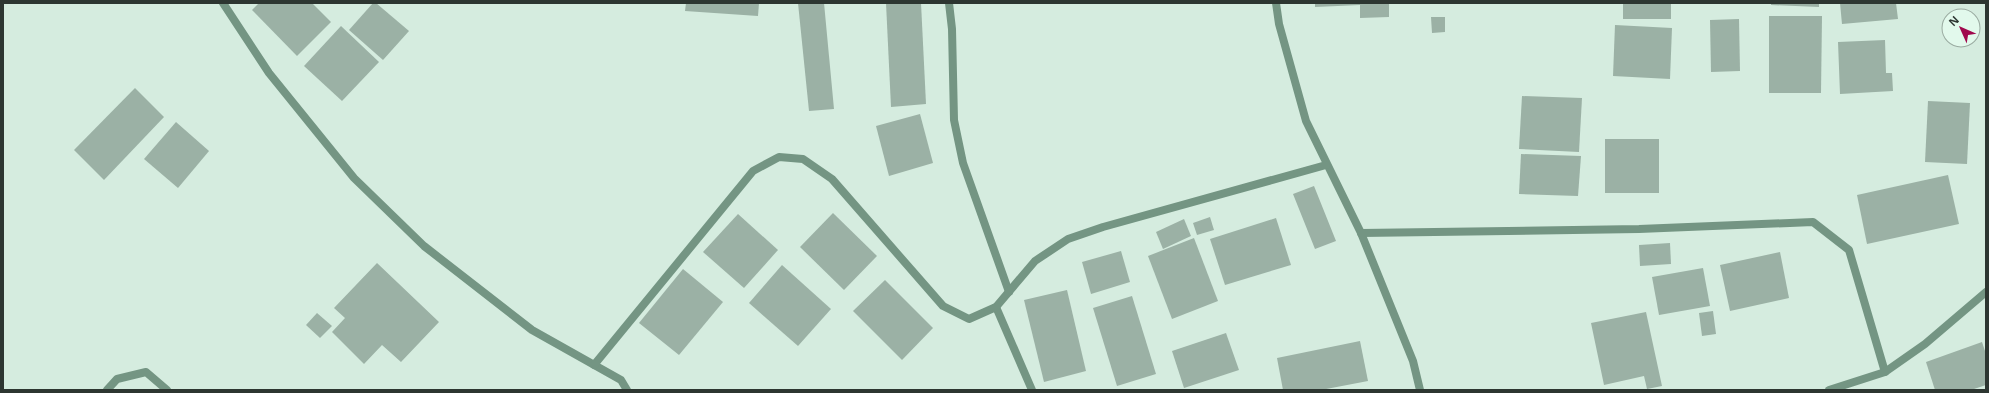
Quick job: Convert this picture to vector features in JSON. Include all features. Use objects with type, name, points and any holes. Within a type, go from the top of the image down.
[{"type":"street","points":[[223,3],[269,73],[354,178],[424,246],[532,330],[620,380],[627,390]]},
{"type":"street","points":[[949,3],[952,29],[954,120],[962,163],[1009,292]]},
{"type":"street","points":[[1276,3],[1279,24],[1306,121],[1326,165],[1361,233],[1413,361],[1420,390]]},
{"type":"street","points":[[594,365],[753,171],[779,157],[803,159],[832,179],[943,306],[969,319],[996,307],[1035,261],[1068,239],[1103,227],[1326,165]]},
{"type":"street","points":[[1361,233],[1639,229],[1813,222],[1849,250],[1885,372]]},
{"type":"street","points":[[1829,390],[1885,372],[1925,344],[1986,292]]},
{"type":"street","points":[[996,307],[1032,390]]},
{"type":"street","points":[[107,390],[117,379],[146,372],[166,390]]},
{"type":"building","points":[[259,3],[312,3],[331,22],[297,56],[252,10]]},
{"type":"building","points":[[373,3],[376,3],[409,31],[383,60],[349,30]]},
{"type":"building","points":[[686,3],[759,3],[758,16],[685,11]]},
{"type":"building","points":[[798,3],[824,3],[834,109],[809,111]]},
{"type":"building","points":[[886,3],[921,3],[926,104],[891,107]]},
{"type":"building","points":[[1315,3],[1389,3],[1389,17],[1360,18],[1360,5],[1315,7]]},
{"type":"building","points":[[1623,3],[1671,3],[1671,19],[1623,19]]},
{"type":"building","points":[[1771,3],[1819,3],[1819,7],[1771,5]]},
{"type":"building","points":[[1840,3],[1896,3],[1898,19],[1842,24]]},
{"type":"building","points":[[1769,16],[1822,16],[1821,93],[1769,93]]},
{"type":"building","points":[[1431,17],[1445,17],[1445,32],[1432,33]]},
{"type":"building","points":[[1739,19],[1740,71],[1711,72],[1710,20]]},
{"type":"building","points":[[1615,25],[1672,28],[1670,79],[1613,76]]},
{"type":"building","points":[[341,26],[379,62],[342,101],[304,66]]},
{"type":"building","points":[[1885,40],[1886,73],[1892,73],[1893,91],[1840,94],[1838,42]]},
{"type":"building","points":[[135,88],[164,117],[104,180],[74,150]]},
{"type":"building","points":[[1522,96],[1582,98],[1579,152],[1519,149]]},
{"type":"building","points":[[1928,101],[1970,103],[1967,164],[1925,162]]},
{"type":"building","points":[[920,114],[933,163],[889,176],[876,126]]},
{"type":"building","points":[[176,122],[209,151],[178,188],[144,159]]},
{"type":"building","points":[[1605,139],[1659,139],[1659,193],[1605,193]]},
{"type":"building","points":[[1521,154],[1581,156],[1578,196],[1519,194]]},
{"type":"building","points":[[1948,175],[1959,224],[1867,244],[1857,195]]},
{"type":"building","points":[[1314,186],[1336,241],[1315,249],[1293,194]]},
{"type":"building","points":[[833,213],[877,256],[844,290],[800,247]]},
{"type":"building","points":[[738,214],[778,250],[744,288],[703,252]]},
{"type":"building","points":[[1210,217],[1214,230],[1197,235],[1193,223]]},
{"type":"building","points":[[1276,218],[1291,265],[1225,285],[1210,239]]},
{"type":"building","points":[[1184,219],[1191,236],[1163,249],[1156,232]]},
{"type":"building","points":[[1194,238],[1218,301],[1172,319],[1148,256]]},
{"type":"building","points":[[1670,243],[1671,264],[1640,266],[1639,245]]},
{"type":"building","points":[[1121,251],[1130,282],[1091,294],[1082,262]]},
{"type":"building","points":[[1780,252],[1789,298],[1730,311],[1720,265]]},
{"type":"building","points":[[377,263],[439,322],[401,362],[382,345],[364,364],[332,332],[345,318],[334,308]]},
{"type":"building","points":[[782,265],[831,309],[798,346],[749,303]]},
{"type":"building","points":[[1703,268],[1710,306],[1659,315],[1652,277]]},
{"type":"building","points":[[683,269],[723,302],[679,355],[639,323]]},
{"type":"building","points":[[885,280],[933,328],[902,360],[853,311]]},
{"type":"building","points":[[1067,290],[1086,371],[1044,382],[1024,300]]},
{"type":"building","points":[[1132,296],[1156,374],[1117,386],[1093,308]]},
{"type":"building","points":[[1713,311],[1716,334],[1702,336],[1699,313]]},
{"type":"building","points":[[1646,312],[1662,386],[1647,389],[1644,376],[1604,385],[1591,323]]},
{"type":"building","points":[[317,313],[332,326],[320,338],[306,325]]},
{"type":"building","points":[[1226,333],[1239,370],[1184,388],[1172,351]]},
{"type":"building","points":[[1360,341],[1368,381],[1321,390],[1283,390],[1277,358]]},
{"type":"building","points":[[1982,342],[1986,354],[1986,385],[1971,390],[1935,390],[1926,362]]}]
